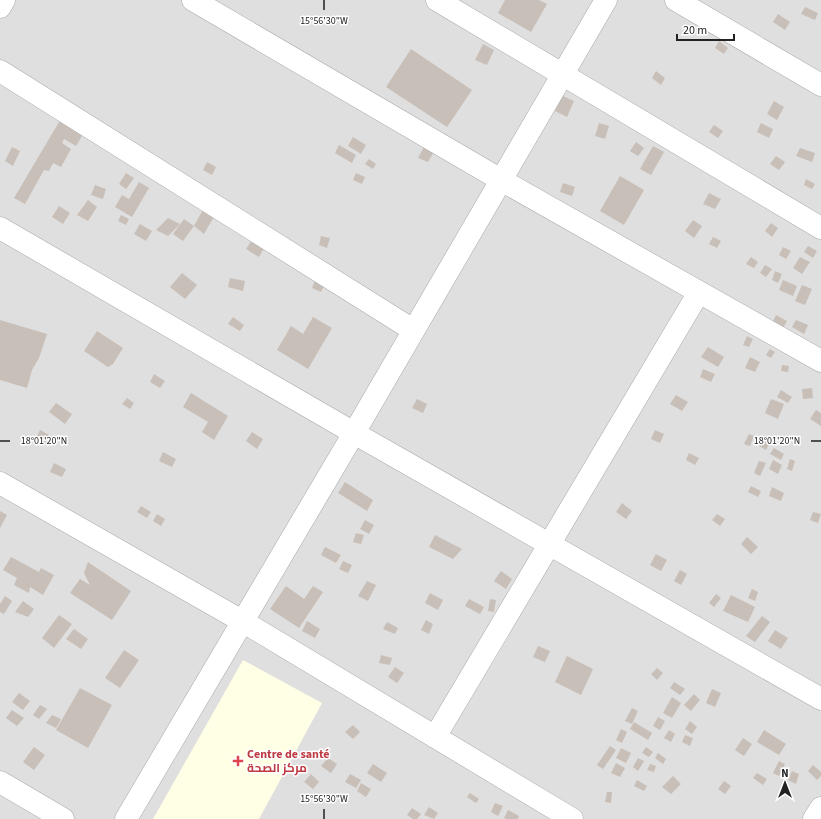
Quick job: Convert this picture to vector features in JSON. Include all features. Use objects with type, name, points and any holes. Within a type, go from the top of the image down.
[{"type":"street","points":[[0,7],[4,0]]},
{"type":"street","points":[[193,0],[501,180],[821,361]]},
{"type":"street","points":[[437,0],[821,228]]},
{"type":"street","points":[[126,819],[354,433],[606,0]]},
{"type":"street","points":[[676,0],[821,85]]},
{"type":"street","points":[[0,71],[413,330]]},
{"type":"street","points":[[0,228],[354,433],[821,699]]},
{"type":"street","points":[[435,736],[699,292]]},
{"type":"street","points":[[0,483],[242,621],[572,819]]},
{"type":"street","points":[[0,782],[63,819]]},
{"type":"street","points":[[814,819],[821,808]]},
{"type":"shaded area","points":[[0,0],[821,0],[821,819],[0,819]]},
{"type":"shaded area","name":"Centre de santé مركز الصحة","points":[[243,660],[322,703],[259,819],[153,819]]},
{"type":"building","points":[[505,0],[539,0],[547,4],[531,32],[498,13]]},
{"type":"building","points":[[805,7],[818,13],[815,20],[801,14]]},
{"type":"building","points":[[778,14],[790,22],[785,30],[773,22]]},
{"type":"building","points":[[719,41],[728,48],[724,54],[715,48]]},
{"type":"building","points":[[483,44],[494,50],[487,65],[475,60]]},
{"type":"building","points":[[411,49],[472,90],[447,127],[386,87]]},
{"type":"building","points":[[656,71],[665,78],[661,85],[652,78]]},
{"type":"building","points":[[563,96],[574,101],[567,117],[555,111]]},
{"type":"building","points":[[774,101],[784,107],[777,120],[767,114]]},
{"type":"building","points":[[62,117],[85,131],[76,146],[64,139],[62,143],[71,149],[61,167],[53,163],[49,171],[44,170],[25,204],[14,198]]},
{"type":"building","points":[[599,123],[609,126],[605,139],[595,136]]},
{"type":"building","points":[[761,123],[773,129],[769,138],[757,132]]},
{"type":"building","points":[[714,125],[723,131],[718,138],[709,132]]},
{"type":"building","points":[[353,137],[366,145],[361,154],[348,146]]},
{"type":"building","points":[[636,142],[644,148],[638,156],[630,151]]},
{"type":"building","points":[[339,145],[356,155],[352,163],[335,153]]},
{"type":"building","points":[[425,145],[435,150],[428,162],[418,158]]},
{"type":"building","points":[[653,146],[664,152],[651,175],[640,169]]},
{"type":"building","points":[[12,147],[20,151],[13,166],[5,161]]},
{"type":"building","points":[[800,148],[815,153],[812,162],[796,156]]},
{"type":"building","points":[[776,156],[785,162],[779,170],[770,164]]},
{"type":"building","points":[[369,159],[376,164],[373,169],[365,164]]},
{"type":"building","points":[[207,162],[216,167],[212,175],[203,170]]},
{"type":"building","points":[[126,173],[134,178],[126,189],[119,184]]},
{"type":"building","points":[[356,173],[365,177],[362,184],[353,180]]},
{"type":"building","points":[[620,176],[644,190],[624,225],[600,211]]},
{"type":"building","points":[[806,179],[815,184],[812,189],[804,185]]},
{"type":"building","points":[[139,182],[149,188],[132,217],[115,207],[122,195],[129,199]]},
{"type":"building","points":[[563,183],[575,187],[572,196],[560,192]]},
{"type":"building","points":[[95,185],[106,189],[103,199],[91,195]]},
{"type":"building","points":[[709,193],[721,199],[715,209],[703,204]]},
{"type":"building","points":[[88,200],[97,207],[88,221],[77,215]]},
{"type":"building","points":[[59,206],[70,213],[63,224],[52,217]]},
{"type":"building","points":[[204,208],[215,215],[204,234],[194,226]]},
{"type":"building","points":[[121,215],[129,219],[126,225],[118,221]]},
{"type":"building","points":[[168,218],[180,224],[168,236],[156,230]]},
{"type":"building","points":[[184,219],[194,226],[183,241],[173,234]]},
{"type":"building","points":[[693,220],[702,226],[694,238],[685,231]]},
{"type":"building","points":[[771,223],[778,228],[772,237],[765,231]]},
{"type":"building","points":[[140,224],[152,231],[146,241],[134,234]]},
{"type":"building","points":[[321,236],[330,238],[327,248],[319,245]]},
{"type":"building","points":[[713,237],[721,241],[717,248],[709,244]]},
{"type":"building","points":[[252,240],[264,248],[259,257],[246,249]]},
{"type":"building","points":[[808,246],[817,251],[813,258],[804,252]]},
{"type":"building","points":[[783,247],[791,251],[786,259],[779,255]]},
{"type":"building","points":[[751,257],[758,262],[754,268],[746,264]]},
{"type":"building","points":[[800,257],[810,262],[802,274],[793,268]]},
{"type":"building","points":[[765,265],[772,269],[766,277],[760,273]]},
{"type":"building","points":[[775,271],[782,274],[778,283],[772,280]]},
{"type":"building","points":[[182,273],[197,285],[185,299],[170,287]]},
{"type":"building","points":[[230,278],[245,281],[243,291],[228,287]]},
{"type":"building","points":[[316,278],[326,282],[321,292],[312,288]]},
{"type":"building","points":[[783,280],[797,286],[793,296],[779,290]]},
{"type":"building","points":[[802,285],[812,289],[805,305],[795,301]]},
{"type":"building","points":[[776,315],[787,321],[782,330],[771,325]]},
{"type":"building","points":[[233,317],[244,325],[240,331],[228,324]]},
{"type":"building","points":[[313,317],[332,328],[308,369],[277,350],[291,326],[303,334]]},
{"type":"building","points":[[0,320],[47,334],[39,358],[32,370],[27,388],[0,380]]},
{"type":"building","points":[[796,320],[808,325],[804,334],[792,327]]},
{"type":"building","points":[[97,331],[123,348],[113,364],[108,367],[84,351]]},
{"type":"building","points":[[747,336],[753,339],[749,347],[743,345]]},
{"type":"building","points":[[708,347],[724,357],[718,367],[701,357]]},
{"type":"building","points":[[770,349],[775,352],[771,358],[766,355]]},
{"type":"building","points":[[750,357],[760,362],[755,372],[745,368]]},
{"type":"building","points":[[782,365],[789,366],[788,372],[781,371]]},
{"type":"building","points":[[703,369],[715,374],[711,382],[700,377]]},
{"type":"building","points":[[154,374],[165,381],[160,388],[150,382]]},
{"type":"building","points":[[812,388],[813,398],[803,399],[802,389]]},
{"type":"building","points":[[781,390],[792,397],[788,403],[777,397]]},
{"type":"building","points":[[191,393],[228,416],[214,440],[202,432],[208,422],[183,407]]},
{"type":"building","points":[[676,395],[688,402],[682,411],[670,404]]},
{"type":"building","points":[[127,398],[134,403],[130,409],[122,404]]},
{"type":"building","points":[[417,399],[427,404],[423,413],[412,408]]},
{"type":"building","points":[[771,399],[784,404],[778,419],[765,413]]},
{"type":"building","points":[[56,403],[72,414],[65,424],[49,412]]},
{"type":"building","points":[[816,410],[821,413],[821,426],[810,419]]},
{"type":"building","points":[[40,430],[49,435],[45,445],[35,440]]},
{"type":"building","points":[[655,430],[664,434],[660,443],[651,439]]},
{"type":"building","points":[[252,432],[263,439],[257,449],[246,441]]},
{"type":"building","points":[[749,434],[754,436],[750,446],[744,444]]},
{"type":"building","points":[[763,440],[769,444],[766,450],[759,446]]},
{"type":"building","points":[[774,448],[784,454],[781,460],[770,454]]},
{"type":"building","points":[[163,452],[176,459],[172,467],[159,461]]},
{"type":"building","points":[[689,453],[699,458],[695,465],[686,460]]},
{"type":"building","points":[[790,459],[795,461],[792,471],[787,469]]},
{"type":"building","points":[[773,460],[782,465],[778,474],[769,469]]},
{"type":"building","points":[[759,461],[766,463],[760,476],[754,473]]},
{"type":"building","points":[[54,463],[66,469],[62,477],[50,472]]},
{"type":"building","points":[[345,482],[373,500],[367,511],[338,493]]},
{"type":"building","points":[[751,486],[761,491],[758,497],[748,492]]},
{"type":"building","points":[[772,487],[784,493],[781,501],[769,496]]},
{"type":"building","points":[[622,503],[632,511],[626,519],[616,512]]},
{"type":"building","points":[[141,506],[151,512],[147,518],[137,512]]},
{"type":"building","points":[[0,511],[7,515],[0,528]]},
{"type":"building","points":[[813,512],[821,514],[818,523],[810,520]]},
{"type":"building","points":[[157,514],[165,519],[161,526],[153,521]]},
{"type":"building","points":[[717,514],[725,519],[720,526],[712,520]]},
{"type":"building","points":[[365,520],[374,525],[369,534],[360,529]]},
{"type":"building","points":[[356,533],[364,535],[361,544],[353,542]]},
{"type":"building","points":[[435,535],[462,549],[453,559],[429,547]]},
{"type":"building","points":[[747,537],[758,547],[751,554],[741,544]]},
{"type":"building","points":[[325,547],[341,555],[336,563],[321,555]]},
{"type":"building","points":[[656,554],[667,560],[661,571],[650,565]]},
{"type":"building","points":[[11,557],[39,572],[41,568],[54,575],[43,595],[30,587],[29,593],[14,585],[17,578],[3,570]]},
{"type":"building","points":[[343,561],[352,565],[348,573],[339,569]]},
{"type":"building","points":[[88,562],[131,591],[112,620],[70,593],[80,579],[90,585],[84,573]]},
{"type":"building","points":[[680,570],[687,574],[681,585],[674,581]]},
{"type":"building","points":[[501,571],[512,579],[506,589],[494,581]]},
{"type":"building","points":[[367,581],[376,585],[368,601],[358,596]]},
{"type":"building","points":[[286,586],[304,599],[313,586],[323,592],[299,628],[270,609]]},
{"type":"building","points":[[752,589],[758,592],[755,601],[748,598]]},
{"type":"building","points":[[430,593],[443,600],[438,610],[425,603]]},
{"type":"building","points":[[716,594],[721,598],[714,607],[709,603]]},
{"type":"building","points":[[731,595],[755,607],[748,622],[723,611]]},
{"type":"building","points":[[5,596],[12,601],[4,614],[0,612],[0,604]]},
{"type":"building","points":[[469,599],[484,607],[480,614],[465,606]]},
{"type":"building","points":[[490,599],[496,600],[494,612],[488,611]]},
{"type":"building","points":[[23,601],[34,609],[28,617],[15,612]]},
{"type":"building","points":[[59,615],[72,624],[54,648],[42,638]]},
{"type":"building","points":[[762,616],[770,622],[755,642],[746,636]]},
{"type":"building","points":[[426,620],[433,624],[429,634],[421,630]]},
{"type":"building","points":[[307,621],[320,629],[315,638],[302,631]]},
{"type":"building","points":[[387,622],[398,628],[395,634],[383,629]]},
{"type":"building","points":[[74,629],[88,639],[81,649],[66,639]]},
{"type":"building","points":[[775,630],[788,638],[781,649],[768,641]]},
{"type":"building","points":[[538,646],[550,651],[545,662],[533,657]]},
{"type":"building","points":[[124,650],[139,660],[120,688],[105,678]]},
{"type":"building","points":[[381,655],[392,658],[390,665],[379,663]]},
{"type":"building","points":[[567,656],[593,669],[581,695],[555,682]]},
{"type":"building","points":[[395,667],[404,673],[397,683],[388,677]]},
{"type":"building","points":[[657,668],[663,673],[657,680],[651,674]]},
{"type":"building","points":[[674,682],[685,689],[680,695],[670,688]]},
{"type":"building","points":[[80,688],[112,705],[88,748],[56,730]]},
{"type":"building","points":[[712,689],[721,693],[715,707],[706,703]]},
{"type":"building","points":[[19,693],[30,701],[23,710],[12,702]]},
{"type":"building","points":[[694,694],[700,700],[691,711],[684,705]]},
{"type":"building","points":[[672,697],[681,703],[672,718],[663,713]]},
{"type":"building","points":[[40,705],[47,709],[39,719],[33,715]]},
{"type":"building","points":[[632,708],[638,711],[632,724],[625,721]]},
{"type":"building","points":[[12,710],[24,718],[17,726],[6,718]]},
{"type":"building","points":[[52,715],[61,719],[56,728],[46,723]]},
{"type":"building","points":[[658,717],[665,721],[660,730],[653,726]]},
{"type":"building","points":[[690,721],[697,727],[692,734],[685,729]]},
{"type":"building","points":[[634,722],[652,733],[648,740],[630,729]]},
{"type":"building","points":[[353,725],[360,732],[353,739],[345,732]]},
{"type":"building","points":[[621,729],[627,732],[622,743],[616,740]]},
{"type":"building","points":[[669,730],[675,734],[671,742],[664,738]]},
{"type":"building","points":[[764,730],[786,744],[779,755],[757,742]]},
{"type":"building","points":[[685,735],[693,738],[690,746],[682,742]]},
{"type":"building","points":[[743,738],[752,744],[744,756],[735,750]]},
{"type":"building","points":[[610,746],[616,750],[603,769],[597,765]]},
{"type":"building","points":[[34,747],[45,755],[34,770],[23,762]]},
{"type":"building","points":[[646,747],[653,752],[649,757],[642,753]]},
{"type":"building","points":[[621,748],[631,753],[626,763],[616,758]]},
{"type":"building","points":[[658,753],[666,759],[663,764],[655,758]]},
{"type":"building","points":[[328,758],[337,764],[331,773],[321,766]]},
{"type":"building","points":[[638,758],[644,761],[638,771],[633,767]]},
{"type":"building","points":[[779,761],[785,764],[779,776],[773,773]]},
{"type":"building","points":[[616,763],[625,768],[620,777],[611,773]]},
{"type":"building","points":[[373,764],[387,773],[381,782],[367,773]]},
{"type":"building","points":[[650,764],[656,766],[654,772],[647,770]]},
{"type":"building","points":[[813,765],[821,772],[821,776],[817,780],[808,771]]},
{"type":"building","points":[[792,771],[799,774],[796,784],[788,780]]},
{"type":"building","points":[[757,773],[767,779],[763,785],[753,778]]},
{"type":"building","points":[[311,774],[319,782],[313,789],[304,782]]},
{"type":"building","points":[[350,774],[361,780],[356,788],[345,782]]},
{"type":"building","points":[[673,776],[681,784],[671,794],[662,787]]},
{"type":"building","points":[[637,780],[647,786],[644,791],[634,786]]},
{"type":"building","points":[[724,781],[731,786],[725,794],[718,789]]},
{"type":"building","points":[[361,783],[371,789],[366,797],[357,791]]},
{"type":"building","points":[[607,792],[612,792],[611,803],[605,802]]},
{"type":"building","points":[[470,793],[479,799],[476,803],[467,797]]},
{"type":"building","points":[[495,803],[503,806],[498,816],[491,812]]},
{"type":"building","points":[[429,807],[438,813],[434,819],[424,815]]},
{"type":"building","points":[[412,808],[421,814],[417,819],[413,819],[407,815]]},
{"type":"building","points":[[508,810],[519,816],[518,819],[504,818]]},
{"type":"place","name":"Centre de santé مركز الصحة","points":[[238,761]]}]
